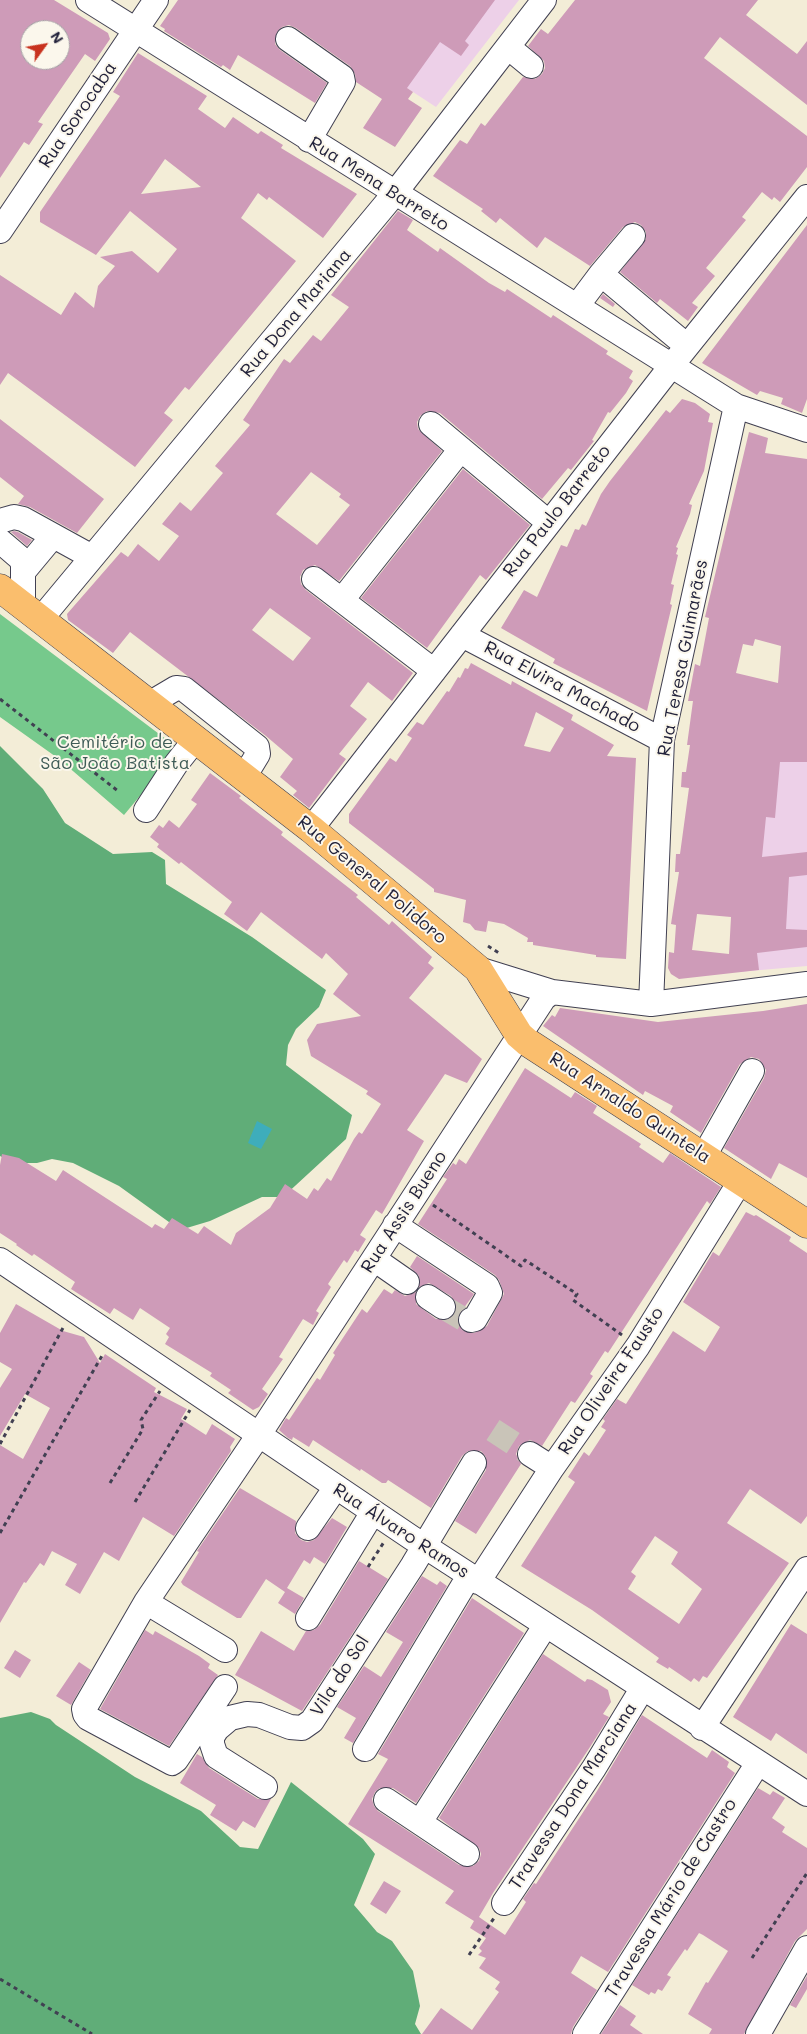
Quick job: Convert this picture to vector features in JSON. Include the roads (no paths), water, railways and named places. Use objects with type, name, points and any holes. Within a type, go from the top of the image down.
[{"type":"main road","name":"Rua General Polidoro","points":[[0,588],[199,743],[481,956]]},
{"type":"main road","name":"Rua Arnaldo Quintela","points":[[481,956],[519,1035],[807,1224]]},
{"type":"street","name":"Rua Mena Barreto","points":[[88,0],[309,140],[672,364],[736,406],[807,430]]},
{"type":"street","name":"Rua Sorocaba","points":[[0,231],[156,0]]},
{"type":"street","name":"Rua Dona Mariana","points":[[32,613],[92,557],[395,193],[544,0]]},
{"type":"street","points":[[288,39],[342,77],[343,82],[309,140]]},
{"type":"street","points":[[508,46],[531,66]]},
{"type":"street","name":"Rua Paulo Barreto","points":[[311,828],[672,364],[807,197]]},
{"type":"street","points":[[577,306],[633,236]]},
{"type":"street","points":[[601,274],[687,346]]},
{"type":"street","points":[[646,348],[661,324]]},
{"type":"street","name":"Rua Teresa Guimarães","points":[[651,1004],[662,740],[736,406]]},
{"type":"street","points":[[431,424],[548,522]]},
{"type":"street","points":[[342,600],[461,449]]},
{"type":"street","points":[[0,521],[18,517],[92,557]]},
{"type":"street","points":[[23,572],[53,536]]},
{"type":"street","points":[[0,541],[20,558],[32,613]]},
{"type":"street","points":[[314,579],[434,670]]},
{"type":"street","name":"Rua Elvira Machado","points":[[462,635],[662,740]]},
{"type":"street","points":[[149,704],[176,688],[181,688],[222,719],[259,750],[244,777]]},
{"type":"street","points":[[146,810],[176,764],[222,719]]},
{"type":"street","name":"Rua General Polidoro","points":[[481,956],[552,992],[651,1004],[807,984]]},
{"type":"street","name":"Rua Assis Bueno","points":[[225,1687],[176,1760],[172,1763],[88,1718],[84,1709],[146,1602],[258,1436],[519,1035],[544,998],[552,992]]},
{"type":"street","points":[[704,1156],[752,1071]]},
{"type":"street","name":"Rua Oliveira Fausto","points":[[364,1749],[474,1579],[638,1346],[741,1180]]},
{"type":"street","points":[[395,1225],[487,1286],[490,1293],[475,1319],[471,1320]]},
{"type":"street","points":[[374,1259],[407,1282]]},
{"type":"street","name":"Rua Álvaro Ramos","points":[[0,1260],[112,1338],[418,1542],[702,1728],[807,1794]]},
{"type":"street","points":[[530,1454],[552,1468]]},
{"type":"street","points":[[388,1555],[418,1542],[474,1463]]},
{"type":"street","points":[[308,1528],[336,1487]]},
{"type":"street","points":[[308,1618],[374,1512]]},
{"type":"street","name":"Vila do Sol","points":[[265,1787],[216,1756],[212,1737],[217,1729],[230,1718],[247,1714],[259,1715],[302,1728],[312,1722],[418,1542]]},
{"type":"street","points":[[702,1728],[807,1569]]},
{"type":"street","points":[[146,1602],[225,1650]]},
{"type":"street","points":[[420,1822],[545,1626]]},
{"type":"street","name":"Travessa Dona Marciana","points":[[504,1903],[594,1768],[642,1689]]},
{"type":"street","name":"Travessa Mário de Castro","points":[[585,2034],[758,1763]]},
{"type":"street","points":[[386,1800],[467,1854]]},
{"type":"street","points":[[758,2034],[807,1948]]},
{"type":"water","points":[[257,1121],[272,1129],[261,1149],[248,1143]]},
{"type":"tunnel","points":[[443,1307],[465,1320],[471,1320]]},
{"type":"tunnel","points":[[493,1430],[530,1454]]},
{"type":"park label","name":"Cemitério de São João Batista","points":[[115,752]]}]
